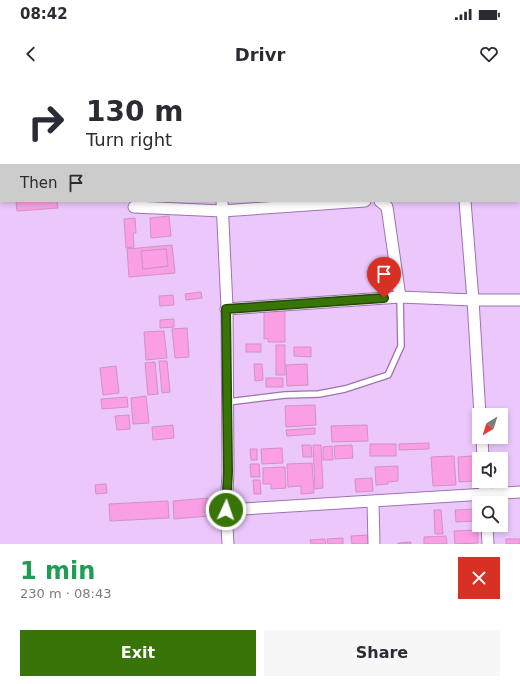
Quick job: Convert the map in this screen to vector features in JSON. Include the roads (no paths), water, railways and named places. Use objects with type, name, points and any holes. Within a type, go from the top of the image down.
[{"type":"street","points":[[134,207],[336,202]]},
{"type":"street","points":[[381,202],[387,207],[400,297]]},
{"type":"street","points":[[465,202],[480,408]]},
{"type":"street","points":[[222,206],[228,402],[228,472],[226,510],[228,544]]},
{"type":"street","points":[[226,309],[400,297],[520,300]]},
{"type":"street","points":[[500,496],[520,492]]},
{"type":"street","points":[[226,510],[373,502],[472,499]]},
{"type":"street","points":[[373,502],[374,544]]},
{"type":"street","points":[[487,532],[488,544]]},
{"type":"lane","points":[[228,402],[285,395],[319,394],[345,389],[388,376],[401,346],[400,297]]}]
